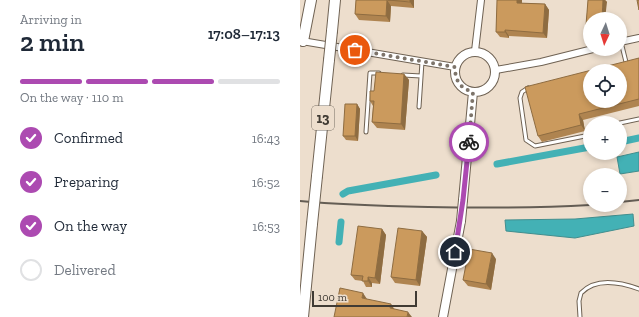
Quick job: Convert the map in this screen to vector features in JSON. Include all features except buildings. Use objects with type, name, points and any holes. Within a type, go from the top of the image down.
[{"type":"main road","points":[[302,41],[311,0]]},
{"type":"main road","name":"13","points":[[303,317],[335,0]]},
{"type":"street","points":[[476,51],[481,0]]},
{"type":"street","points":[[627,41],[639,38]]},
{"type":"street","points":[[302,41],[455,67]]},
{"type":"street","points":[[476,51],[481,52],[491,59],[496,70],[493,82],[490,86],[479,92],[473,92],[466,90],[457,81],[455,67],[462,56],[469,52],[476,51]]},
{"type":"street","points":[[496,70],[541,62],[583,52]]},
{"type":"street","points":[[443,317],[461,221],[473,92]]},
{"type":"lane","points":[[624,56],[626,62]]},
{"type":"lane","points":[[619,64],[633,60]]},
{"type":"lane","points":[[419,107],[422,62]]},
{"type":"lane","points":[[366,132],[370,73],[385,74]]},
{"type":"lane","points":[[399,74],[421,76]]},
{"type":"lane","points":[[531,87],[522,92],[520,98],[526,140],[535,146],[583,136]]},
{"type":"lane","points":[[627,122],[639,119]]},
{"type":"lane","points":[[580,317],[579,301],[581,293],[591,285],[612,282],[639,289]]},
{"type":"water","points":[[639,152],[639,171],[627,173],[627,168],[619,168],[618,160],[627,160],[627,155]]},
{"type":"water","points":[[633,214],[634,226],[575,238],[506,231],[505,220],[575,219]]},
{"type":"waterway","points":[[627,141],[639,138]]},
{"type":"waterway","points":[[497,164],[583,148]]},
{"type":"waterway","points":[[343,194],[348,191],[436,175]]},
{"type":"waterway","points":[[339,242],[341,222]]},
{"type":"railway","points":[[627,201],[639,200]]},
{"type":"railway","points":[[300,201],[364,205],[489,208],[583,205]]},
{"type":"way so far","points":[[355,50],[455,67],[457,81],[466,90],[473,92],[469,142]]},
{"type":"route","points":[[455,252],[461,221],[469,142]]}]
